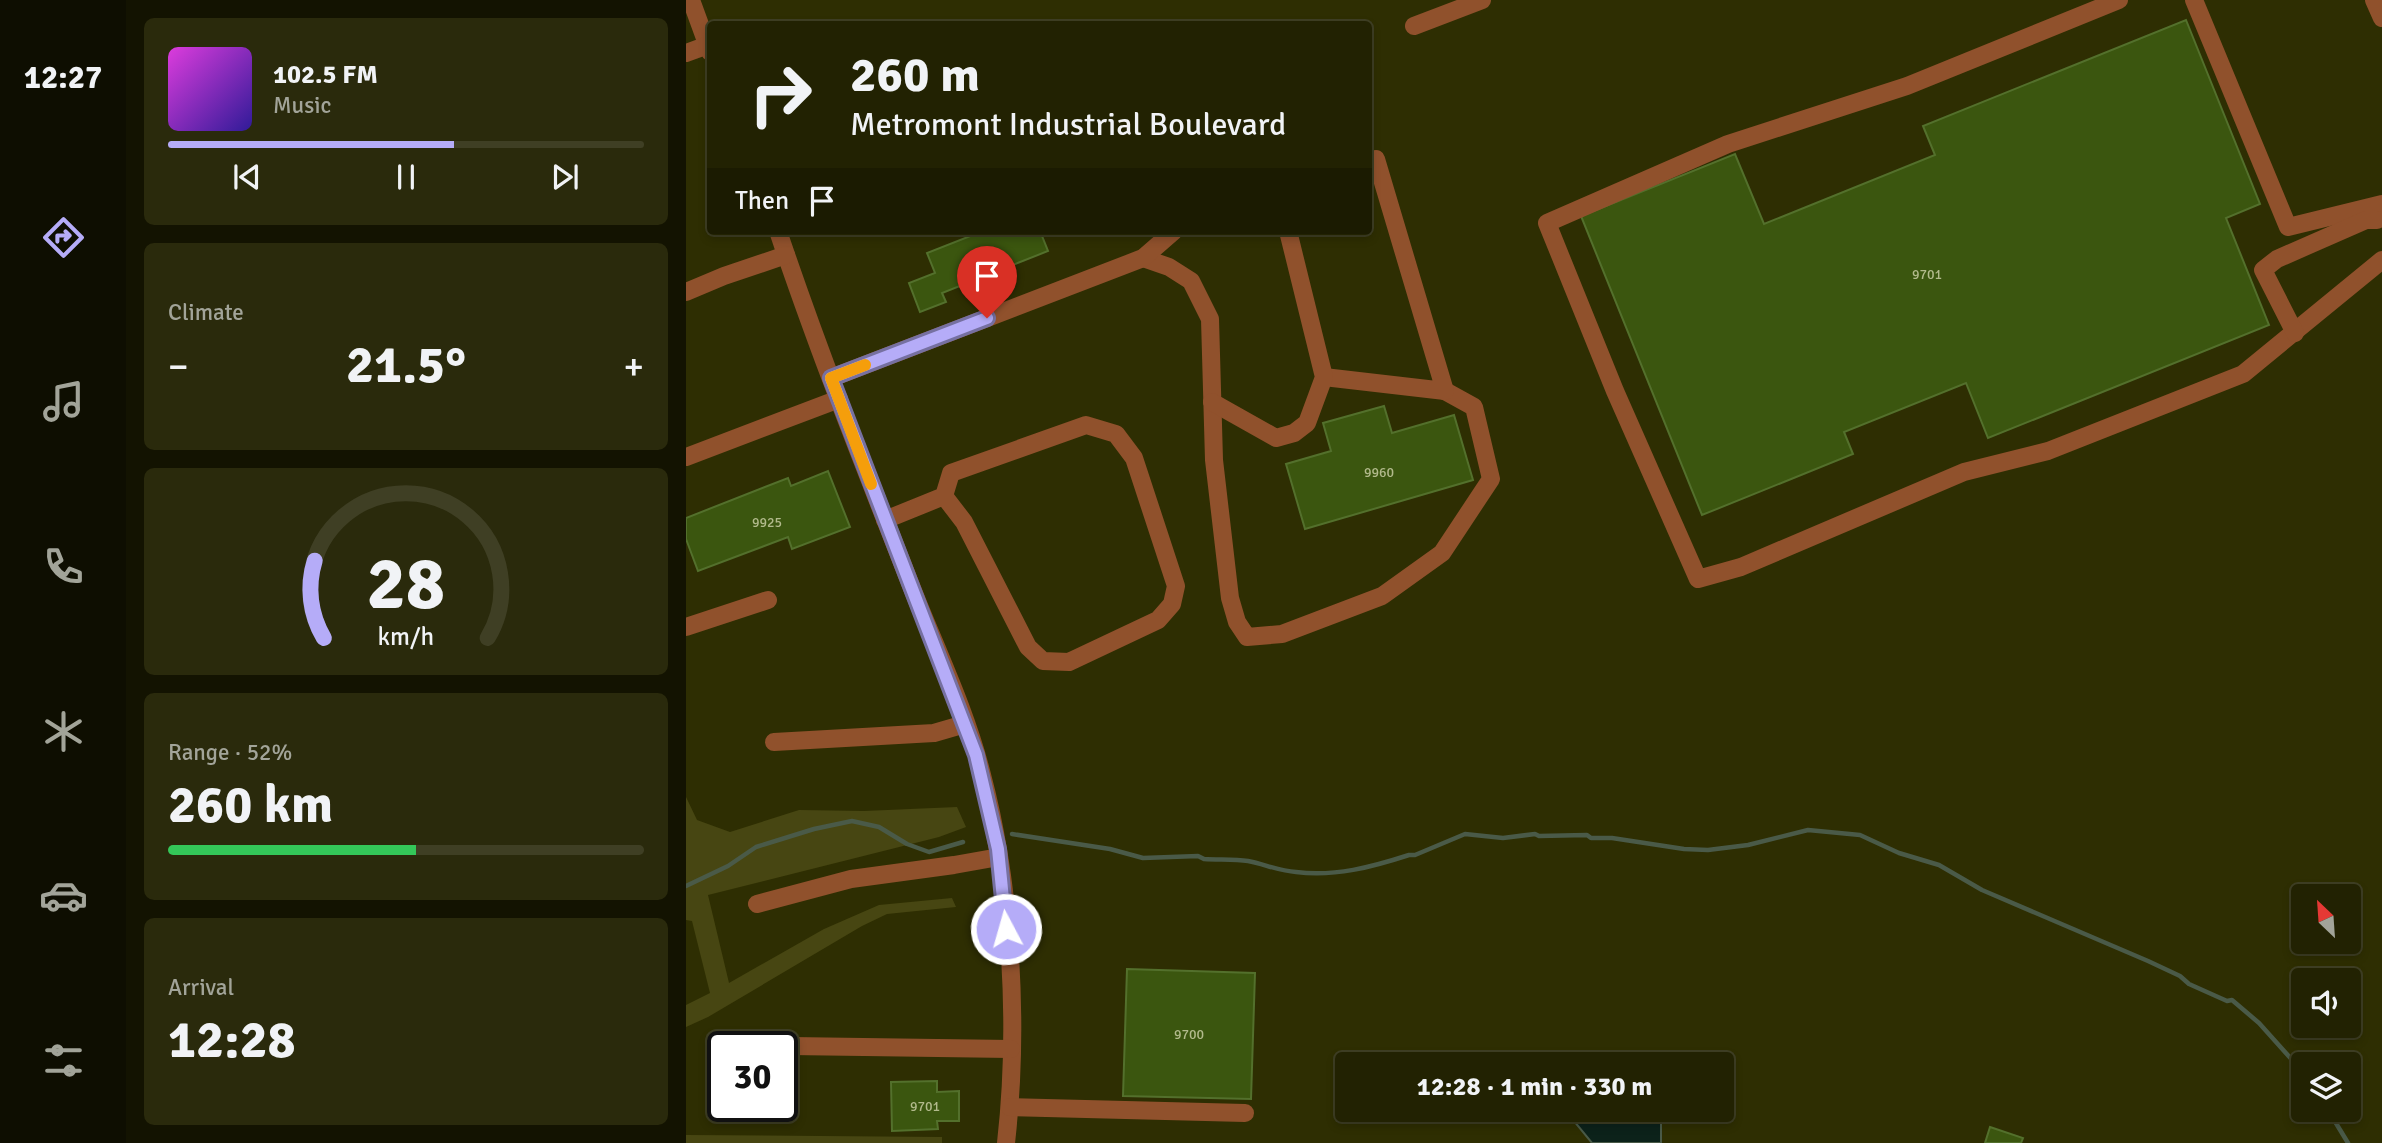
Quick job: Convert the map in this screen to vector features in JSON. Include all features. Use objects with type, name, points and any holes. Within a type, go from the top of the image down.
[{"type":"street","points":[[1414,26],[1482,0]]},
{"type":"street","points":[[2070,0],[2076,17]]},
{"type":"street","points":[[2119,0],[1907,86],[1728,145],[1547,223],[1615,391],[1698,579],[1741,567],[1964,472],[2048,451],[2243,374],[2382,260]]},
{"type":"street","points":[[2194,0],[2288,227],[2379,209]]},
{"type":"street","points":[[2374,0],[2382,18]]},
{"type":"street","points":[[689,1],[707,43]]},
{"type":"street","points":[[686,53],[707,48]]},
{"type":"street","points":[[1376,159],[1445,391]]},
{"type":"street","points":[[2295,333],[2263,270],[2288,263],[2370,227],[2379,209]]},
{"type":"street","points":[[779,235],[982,774],[999,857],[1010,975],[1010,1107],[1006,1143]]},
{"type":"street","points":[[831,378],[1143,258],[1169,235]]},
{"type":"street","points":[[1212,402],[1276,438],[1294,433],[1307,423],[1324,377],[1289,235]]},
{"type":"street","points":[[686,292],[786,255]]},
{"type":"street","points":[[1143,258],[1169,267],[1191,281],[1210,319],[1214,460],[1230,598],[1237,622],[1247,637],[1282,634],[1382,596],[1442,553],[1491,479],[1474,407],[1445,391],[1324,377]]},
{"type":"street","points":[[686,457],[839,399]]},
{"type":"street","points":[[1086,425],[1116,434],[1134,457],[1176,586],[1172,604],[1158,621],[1069,662],[1043,661],[1028,647],[964,522],[944,496],[951,473],[1061,433],[1086,425]]},
{"type":"street","points":[[885,520],[944,496]]},
{"type":"street","points":[[686,627],[768,600]]},
{"type":"street","points":[[774,742],[934,733],[965,724]]},
{"type":"street","points":[[757,904],[851,879],[999,857]]},
{"type":"street","points":[[798,1046],[1011,1049]]},
{"type":"street","points":[[1010,1107],[1245,1113]]},
{"type":"shaded area","points":[[686,797],[697,820],[730,832],[799,810],[864,811],[957,807],[966,827],[939,837],[708,895],[729,983],[824,929],[879,905],[952,898],[956,907],[887,914],[686,1027],[686,1005],[710,993],[692,921],[686,920]]},
{"type":"shaded area","points":[[1575,1122],[1661,1122],[1661,1143],[1592,1143]]},
{"type":"shaded area","points":[[686,1135],[942,1137],[942,1143],[686,1143]]},
{"type":"building","points":[[2186,20],[2260,204],[2226,218],[2269,325],[1988,438],[1966,383],[1844,432],[1853,454],[1702,515],[1581,216],[1735,154],[1764,224],[1935,155],[1923,126]]},
{"type":"building","points":[[973,235],[1042,235],[1048,251],[942,293],[946,302],[920,312],[909,283],[935,273],[927,253]]},
{"type":"building","points":[[1384,406],[1392,433],[1454,415],[1473,480],[1305,529],[1286,464],[1331,451],[1323,423]]},
{"type":"building","points":[[828,471],[850,527],[792,549],[788,537],[698,571],[686,539],[686,518],[788,478],[791,486]]},
{"type":"building","points":[[1127,969],[1255,973],[1251,1099],[1123,1096]]},
{"type":"building","points":[[937,1081],[937,1092],[959,1091],[959,1121],[937,1121],[938,1129],[892,1131],[891,1082]]},
{"type":"building","points":[[1990,1127],[2023,1138],[2021,1143],[1985,1143]]},
{"type":"waterway","points":[[686,886],[728,866],[756,847],[814,829],[852,821],[879,827],[907,844],[929,852],[963,842]]},
{"type":"waterway","points":[[1012,834],[1110,849],[1143,858],[1198,856],[1204,859],[1248,861],[1284,870],[1311,873],[1353,870],[1415,855],[1465,834],[1503,838],[1535,834],[1587,835],[1591,838],[1612,838],[1708,850],[1748,845],[1808,830],[1860,835],[1899,853],[1939,865],[1982,890],[2148,961],[2227,1001],[2232,1000],[2259,1023],[2291,1059]]},
{"type":"waterway","points":[[2335,1122],[2348,1143]]},
{"type":"slow traffic","points":[[865,365],[831,378],[871,484]]},
{"type":"route","points":[[987,318],[831,378],[976,755],[998,849],[1006,929]]}]
